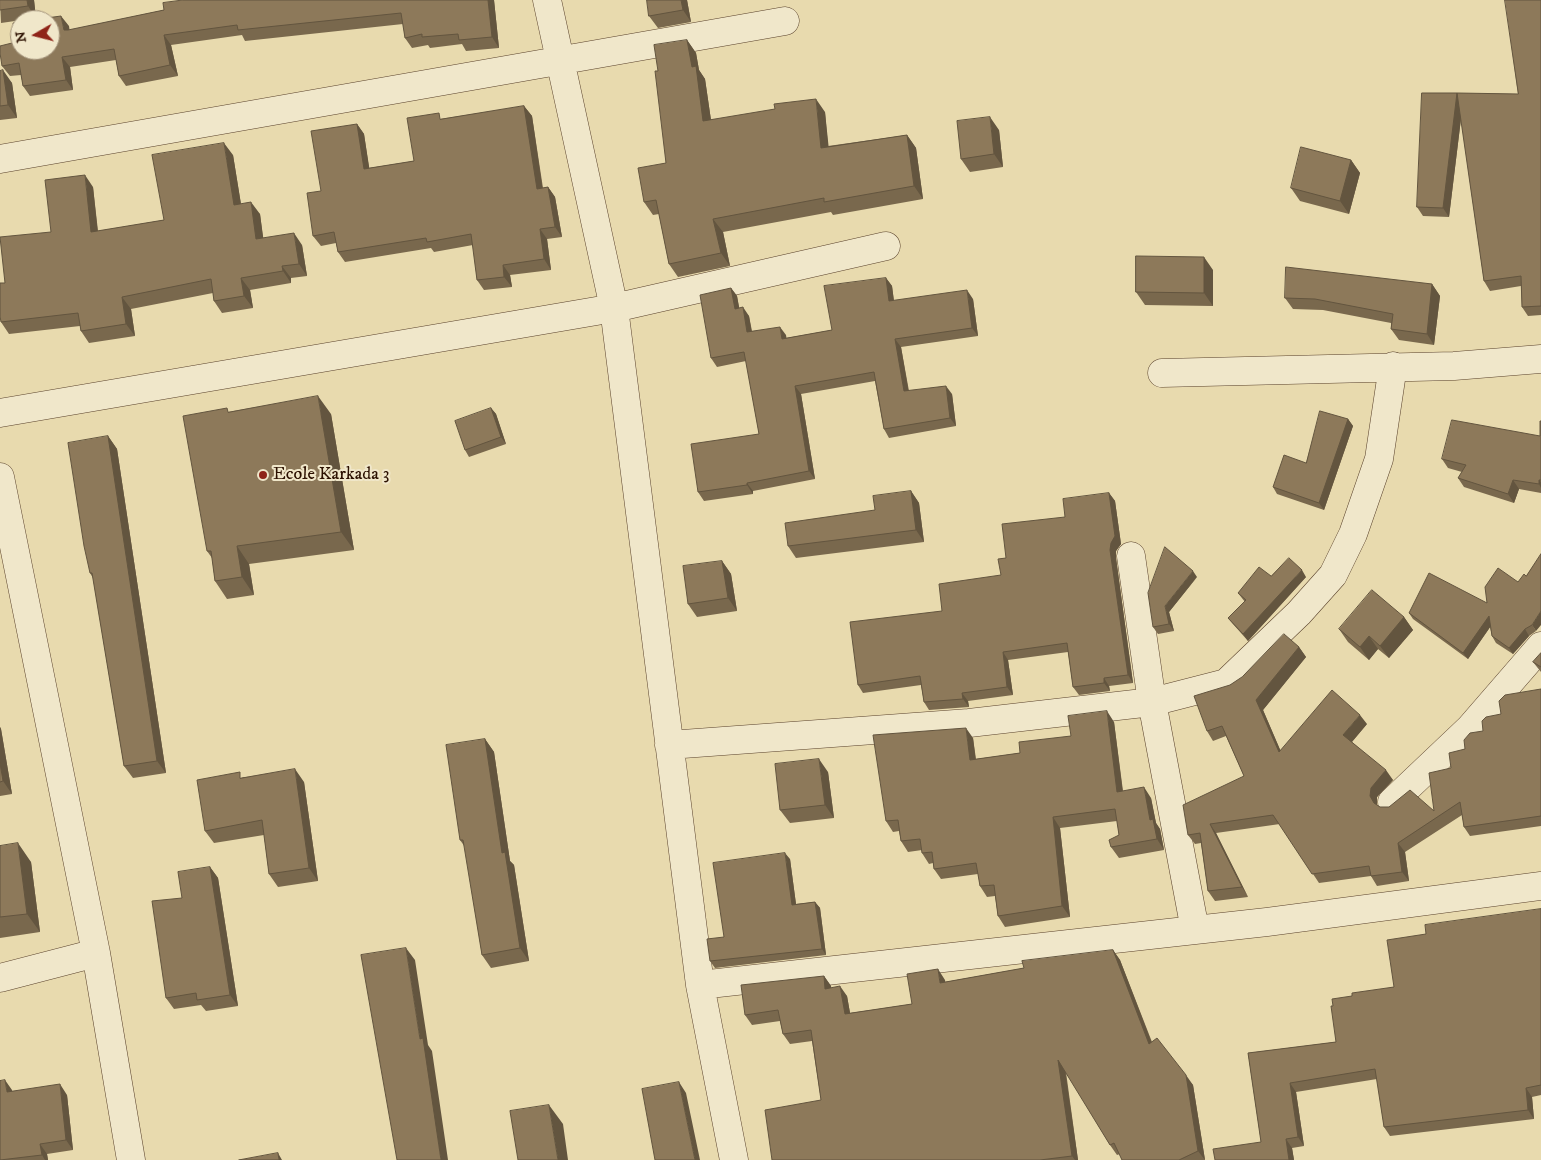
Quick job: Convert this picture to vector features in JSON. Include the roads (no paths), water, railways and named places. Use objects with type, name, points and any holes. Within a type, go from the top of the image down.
[{"type":"street","points":[[548,0],[614,308],[700,985],[734,1160]]},
{"type":"street","points":[[0,159],[785,21]]},
{"type":"street","points":[[0,413],[614,308],[886,246]]},
{"type":"street","points":[[1162,374],[1393,366],[1454,366],[1541,359]]},
{"type":"street","points":[[669,745],[969,723],[1152,702],[1226,683],[1299,613],[1333,575],[1353,534],[1380,459],[1393,366]]},
{"type":"street","points":[[0,477],[96,953],[130,1160]]},
{"type":"street","points":[[1131,556],[1152,702],[1195,930]]},
{"type":"street","points":[[1392,802],[1470,728],[1541,646]]},
{"type":"street","points":[[700,985],[1195,930],[1541,886]]},
{"type":"street","points":[[0,978],[96,953]]},
{"type":"place","name":"Ecole Karkada 3","points":[[263,475]]}]
